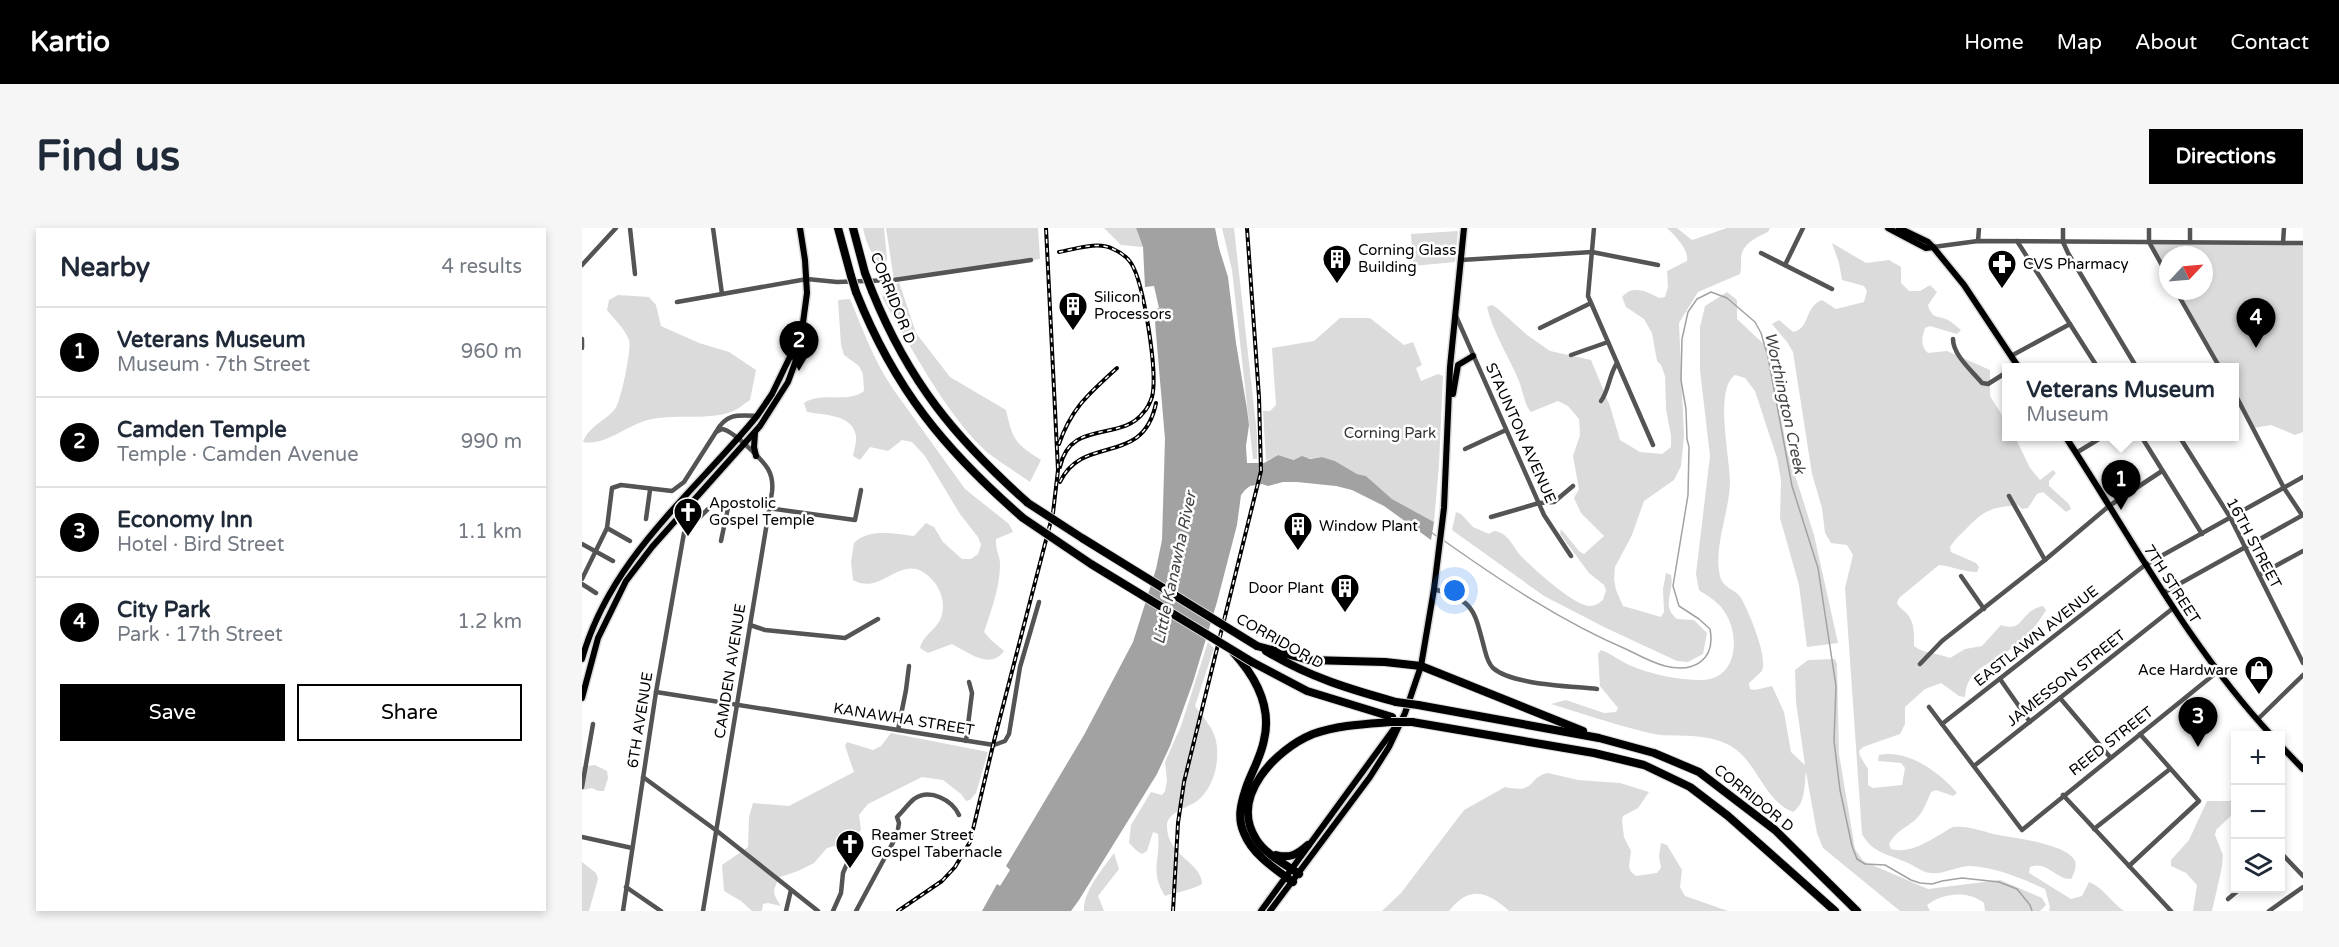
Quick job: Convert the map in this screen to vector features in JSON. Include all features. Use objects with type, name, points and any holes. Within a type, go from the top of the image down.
[{"type":"highway","name":"CORRIDOR D","points":[[838,228],[856,292],[879,345],[903,385],[932,427],[974,474],[1023,518],[1091,564],[1229,648],[1251,666],[1307,691],[1391,719],[1594,753],[1644,765],[1690,787],[1728,816],[1835,911]]},
{"type":"highway","name":"CORRIDOR D","points":[[853,228],[865,273],[887,327],[902,356],[949,425],[988,467],[1028,503],[1283,662],[1335,685],[1396,702],[1599,738],[1654,753],[1699,772],[1775,830],[1857,911]]},
{"type":"highway","points":[[1257,646],[1309,660],[1385,662],[1421,666],[1599,738]]},
{"type":"highway","points":[[1251,666],[1266,717],[1264,741],[1240,810],[1241,826],[1254,849],[1293,882]]},
{"type":"highway","points":[[1299,874],[1266,850],[1252,832],[1248,810],[1251,795],[1259,777],[1271,763],[1312,735],[1391,719]]},
{"type":"highway","points":[[1266,850],[1277,856],[1289,857],[1308,845]]},
{"type":"main road","points":[[582,699],[598,638],[626,581],[652,546],[756,431],[788,382],[797,359],[805,315],[807,279],[800,228]]},
{"type":"main road","name":"STAUNTON AVENUE","points":[[1270,911],[1370,777],[1389,747],[1405,713],[1421,666],[1434,589],[1443,508],[1451,357],[1464,228]]},
{"type":"main road","points":[[1888,228],[1926,248],[1934,247]]},
{"type":"main road","points":[[1901,228],[1934,247],[1964,285],[2015,363]]},
{"type":"main road","points":[[582,659],[603,604],[628,563],[758,416],[772,394],[800,335]]},
{"type":"main road","points":[[1448,417],[1452,405],[1456,369],[1464,360],[1473,356]]},
{"type":"main road","points":[[1451,357],[1464,360]]},
{"type":"main road","points":[[756,431],[754,441],[756,456]]},
{"type":"main road","name":"7TH STREET","points":[[2068,441],[2172,609],[2217,672],[2268,731]]},
{"type":"main road","name":"STAUNTON AVENUE","points":[[1261,911],[1405,713]]},
{"type":"main road","points":[[2285,750],[2303,769]]},
{"type":"street","points":[[582,266],[616,228]]},
{"type":"street","points":[[630,228],[635,274]]},
{"type":"street","points":[[713,228],[722,294]]},
{"type":"street","points":[[1594,228],[1588,296],[1653,445]]},
{"type":"street","points":[[1785,265],[1803,228]]},
{"type":"street","points":[[1978,241],[1979,228]]},
{"type":"street","points":[[2063,228],[2063,242],[2135,363]]},
{"type":"street","points":[[2149,228],[2149,242],[2159,260]]},
{"type":"street","points":[[2190,228],[2190,242]]},
{"type":"street","points":[[2283,243],[2284,228]]},
{"type":"street","points":[[1934,247],[1978,241],[2303,243]]},
{"type":"street","points":[[2017,241],[2095,363]]},
{"type":"street","points":[[1461,260],[1592,252],[1658,265]]},
{"type":"street","points":[[1761,254],[1832,289]]},
{"type":"street","points":[[677,302],[807,279],[837,282],[894,280],[1031,260]]},
{"type":"street","points":[[2181,300],[2217,363]]},
{"type":"street","points":[[1540,328],[1591,303]]},
{"type":"street","name":"STAUNTON AVENUE","points":[[1456,316],[1544,515],[1571,556]]},
{"type":"street","points":[[2012,356],[2070,324]]},
{"type":"street","points":[[582,339],[582,348]]},
{"type":"street","points":[[1953,339],[1953,345],[1960,357],[1982,383],[1988,384],[2002,375]]},
{"type":"street","points":[[1570,355],[1608,342]]},
{"type":"street","points":[[1601,401],[1605,395],[1611,372],[1617,363]]},
{"type":"street","points":[[2163,593],[2302,515],[2284,488],[2239,402]]},
{"type":"street","points":[[582,579],[607,528],[612,488],[621,485],[672,491],[684,482],[721,422],[732,416],[758,416]]},
{"type":"street","points":[[716,432],[725,429],[738,439]]},
{"type":"street","points":[[1465,449],[1506,430]]},
{"type":"street","name":"CAMDEN AVENUE","points":[[703,911],[772,480],[767,467],[738,439]]},
{"type":"street","points":[[2076,453],[2096,441]]},
{"type":"street","points":[[2144,441],[2202,534]]},
{"type":"street","name":"16TH STREET","points":[[2182,441],[2230,518],[2303,663]]},
{"type":"street","points":[[1920,664],[1942,640],[1984,609],[2109,506],[2162,471]]},
{"type":"street","name":"EASTLAWN AVENUE","points":[[1942,724],[2145,566],[2303,477]]},
{"type":"street","points":[[1491,517],[1539,503],[1554,502],[1573,486]]},
{"type":"street","points":[[646,519],[650,490]]},
{"type":"street","points":[[721,541],[729,503],[855,520],[861,490]]},
{"type":"street","points":[[2009,496],[2045,560]]},
{"type":"street","name":"6TH AVENUE","points":[[623,911],[656,692],[684,534],[716,501],[729,503]]},
{"type":"street","points":[[607,528],[630,541]]},
{"type":"street","points":[[582,544],[613,561]]},
{"type":"street","points":[[2259,575],[2303,551]]},
{"type":"street","points":[[1961,576],[1984,609]]},
{"type":"street","points":[[582,584],[596,592]]},
{"type":"street","points":[[1434,589],[1464,600],[1471,608],[1476,617],[1487,659],[1493,668],[1501,673],[1528,681],[1597,689]]},
{"type":"street","name":"KANAWHA STREET","points":[[656,692],[994,745],[1005,741],[1009,734],[1020,667],[1039,602]]},
{"type":"street","name":"JAMESSON STREET","points":[[1974,766],[2172,609]]},
{"type":"street","points":[[750,625],[765,630],[845,638],[878,619]]},
{"type":"street","points":[[898,730],[909,666]]},
{"type":"street","name":"REED STREET","points":[[1974,766],[2022,830],[2217,672]]},
{"type":"street","points":[[2258,720],[2303,675]]},
{"type":"street","points":[[2000,679],[2030,722]]},
{"type":"street","points":[[966,741],[972,693],[969,682]]},
{"type":"street","points":[[2060,698],[2110,757]]},
{"type":"street","points":[[1929,707],[1974,766]]},
{"type":"street","points":[[582,787],[593,724]]},
{"type":"street","points":[[2129,866],[2199,801],[2140,734]]},
{"type":"street","points":[[2094,829],[2170,769]]},
{"type":"street","points":[[643,777],[717,831],[818,911]]},
{"type":"street","points":[[856,911],[897,835],[899,823],[897,817],[915,798],[934,795],[955,806],[959,815]]},
{"type":"street","points":[[2063,795],[2171,911]]},
{"type":"street","points":[[582,837],[632,848]]},
{"type":"street","points":[[2285,858],[2303,876]]},
{"type":"street","points":[[833,911],[841,893],[843,873],[849,859]]},
{"type":"street","points":[[2270,911],[2303,886]]},
{"type":"street","points":[[626,887],[661,911]]},
{"type":"street","points":[[786,911],[791,890]]},
{"type":"street","points":[[2228,898],[2234,893]]},
{"type":"green space","points":[[863,228],[884,228],[887,259],[885,264],[881,265],[872,252]]},
{"type":"green space","points":[[886,228],[1038,228],[1040,259],[894,280]]},
{"type":"green space","points":[[1104,228],[1136,228],[1143,247],[1121,245]]},
{"type":"green space","points":[[1222,228],[1234,228],[1257,434],[1257,459],[1253,459],[1232,270]]},
{"type":"green space","points":[[1667,228],[1677,228],[1692,240],[1727,228],[1770,228],[1768,232],[1753,240],[1744,249],[1741,256],[1740,274],[1698,292],[1679,323],[1684,436],[1681,466],[1674,480],[1644,501],[1632,535],[1615,567],[1616,590],[1623,606],[1661,617],[1664,612],[1663,589],[1666,573],[1671,575],[1669,609],[1672,614],[1677,619],[1694,620],[1707,633],[1703,654],[1688,662],[1677,661],[1544,596],[1452,530],[1456,512],[1461,514],[1473,527],[1489,534],[1494,531],[1503,534],[1521,556],[1554,586],[1574,600],[1590,606],[1603,600],[1606,590],[1604,585],[1589,573],[1560,534],[1561,529],[1584,554],[1604,536],[1581,513],[1574,498],[1579,489],[1573,456],[1580,435],[1579,419],[1568,406],[1558,401],[1531,412],[1493,326],[1487,307],[1492,305],[1497,308],[1527,335],[1550,351],[1591,360],[1610,406],[1620,440],[1640,452],[1662,454],[1671,447],[1665,376],[1657,361],[1652,333],[1644,319],[1626,307],[1622,297],[1636,290],[1659,298],[1665,297],[1668,287],[1667,271],[1687,261],[1684,247]]},
{"type":"green space","points":[[1458,231],[1455,262],[1413,266],[1411,234]]},
{"type":"green space","points":[[2149,242],[2303,243],[2303,432],[2295,435],[2271,425],[2254,428],[2239,401],[2239,363],[2218,363],[2181,300],[2213,300],[2213,246],[2159,246],[2159,260]]},
{"type":"green space","points":[[1832,243],[1866,263],[1889,260],[1901,267],[1901,283],[1909,291],[1920,291],[1930,285],[1937,292],[1928,305],[1931,313],[1950,321],[1961,330],[1957,334],[1930,326],[1925,328],[1924,348],[1928,353],[1947,351],[1990,370],[1990,396],[2002,415],[2002,441],[2017,441],[2030,468],[2040,480],[2053,470],[2056,473],[2049,481],[2049,486],[2069,504],[2071,509],[2066,512],[2043,492],[2037,494],[2028,508],[2022,509],[2018,505],[2001,507],[1984,513],[1950,547],[1951,552],[1976,563],[1979,567],[1977,572],[1939,565],[1899,598],[1897,603],[1899,607],[1912,622],[1914,646],[1922,651],[1950,658],[1965,649],[1982,646],[2001,625],[2014,626],[2035,609],[2043,606],[2046,610],[2019,642],[1974,674],[1965,697],[1959,696],[1941,683],[1925,689],[1905,707],[1905,724],[1900,734],[1863,747],[1859,751],[1868,769],[1868,785],[1873,788],[1902,785],[1905,768],[1901,763],[1878,761],[1879,755],[1890,754],[1901,755],[1922,764],[1942,777],[1957,793],[1953,796],[1936,790],[1931,792],[1919,815],[1892,839],[1889,844],[1891,849],[1911,849],[1952,828],[1959,827],[2052,846],[2070,855],[2075,861],[2071,879],[2061,877],[2041,866],[2030,867],[2029,873],[2071,899],[2082,896],[2089,882],[2124,911],[2049,911],[2045,889],[2028,881],[1979,867],[1966,866],[1938,873],[1925,872],[1876,850],[1862,834],[1845,588],[1853,555],[1847,545],[1831,543],[1825,533],[1822,508],[1812,474],[1793,352],[1772,324],[1779,320],[1793,332],[1802,327],[1812,308],[1822,300],[1836,309],[1864,302],[1867,291],[1864,286],[1842,280]]},
{"type":"green space","points":[[899,282],[916,333],[950,377],[1006,410],[1016,440],[1041,460],[1030,482],[988,453],[973,438],[930,380],[882,297]]},
{"type":"green space","points":[[1727,292],[1737,300],[1737,319],[1769,349],[1787,450],[1814,535],[1838,643],[1807,647],[1799,585],[1780,518],[1781,480],[1777,458],[1755,391],[1745,378],[1735,375],[1725,394],[1724,409],[1730,481],[1718,565],[1722,580],[1739,595],[1760,645],[1762,671],[1749,683],[1750,689],[1772,686],[1784,712],[1791,752],[1805,765],[1796,702],[1795,670],[1808,660],[1835,659],[1839,754],[1855,849],[1863,861],[1928,889],[2000,880],[2042,898],[2046,905],[2040,911],[1985,911],[1984,903],[1978,899],[1956,895],[1933,901],[1927,905],[1930,911],[1900,911],[1823,848],[1817,833],[1806,772],[1802,799],[1793,812],[1774,798],[1746,759],[1727,744],[1697,736],[1649,733],[1551,704],[1566,700],[1604,713],[1616,712],[1618,708],[1600,686],[1598,654],[1601,650],[1637,668],[1683,679],[1714,678],[1730,663],[1734,640],[1732,628],[1721,607],[1699,590],[1696,574],[1710,456],[1700,370],[1700,327],[1705,306]]},
{"type":"green space","points":[[618,295],[649,297],[656,305],[661,326],[699,343],[729,352],[756,370],[750,400],[731,412],[720,415],[650,419],[604,440],[583,442],[589,432],[615,409],[623,386],[629,340],[607,310],[609,300]]},
{"type":"green space","points":[[850,299],[874,356],[893,389],[965,489],[1009,524],[1013,532],[996,539],[1000,563],[998,584],[984,632],[1004,651],[998,657],[986,660],[952,644],[928,653],[920,648],[940,619],[943,610],[942,598],[937,586],[924,572],[913,569],[904,570],[875,583],[864,584],[853,580],[851,562],[854,543],[867,535],[890,533],[914,536],[926,523],[934,527],[943,542],[962,559],[971,559],[978,554],[981,545],[925,456],[912,442],[902,440],[888,451],[870,447],[860,460],[853,456],[856,436],[849,423],[829,415],[807,412],[804,403],[811,400],[850,397],[864,391],[863,374],[859,366],[844,355],[841,345],[838,300]]},
{"type":"green space","name":"Corning Park","points":[[1340,318],[1370,318],[1404,345],[1413,342],[1422,365],[1416,368],[1421,381],[1438,374],[1443,376],[1434,522],[1392,499],[1366,476],[1357,474],[1335,461],[1322,457],[1295,460],[1278,455],[1266,461],[1263,411],[1270,411],[1276,405],[1272,348],[1314,341]]},
{"type":"green space","points":[[1208,642],[1214,648],[1195,706],[1214,733],[1217,763],[1212,780],[1203,795],[1193,804],[1174,814],[1167,827],[1173,845],[1197,870],[1202,884],[1165,896],[1160,887],[1157,872],[1158,834],[1153,832],[1147,851],[1142,854],[1129,843],[1131,825],[1151,792],[1162,795],[1165,791],[1167,780],[1165,762],[1181,726]]},
{"type":"green space","points":[[891,733],[988,752],[976,793],[966,801],[943,780],[922,777],[868,804],[859,815],[861,830],[852,841],[827,848],[814,863],[780,877],[774,892],[781,906],[768,903],[763,904],[762,911],[752,911],[724,891],[722,865],[748,847],[749,817],[753,803],[789,806],[854,772],[845,746],[847,742],[873,750],[881,746]]},
{"type":"green space","points":[[595,765],[607,771],[608,778],[604,791],[592,788],[582,790],[582,767]]},
{"type":"green space","points":[[1548,773],[1578,780],[1620,783],[1649,792],[1638,808],[1623,816],[1624,837],[1631,851],[1629,867],[1631,872],[1636,876],[1657,873],[1661,868],[1659,856],[1661,843],[1667,845],[1682,870],[1680,887],[1685,896],[1728,911],[1509,911],[1486,895],[1471,894],[1456,903],[1449,911],[1382,911],[1401,893],[1464,810],[1505,787],[1515,789],[1528,787],[1541,775]]},
{"type":"green space","points":[[2231,799],[2231,816],[2216,830],[2215,835],[2223,855],[2212,911],[2193,911],[2197,885],[2186,873],[2171,866],[2171,860],[2189,840],[2207,801]]},
{"type":"green space","points":[[1114,853],[1119,869],[1098,896],[1104,911],[1084,911],[1090,888]]},
{"type":"green space","points":[[582,862],[596,873],[598,879],[589,911],[582,911]]},
{"type":"water","name":"Little Kanawha River","points":[[1136,228],[1215,228],[1228,277],[1247,409],[1249,425],[1246,446],[1247,463],[1264,463],[1278,455],[1294,460],[1302,456],[1310,459],[1322,457],[1335,461],[1357,474],[1366,476],[1392,499],[1434,522],[1431,540],[1384,506],[1352,490],[1336,486],[1283,482],[1268,486],[1262,484],[1250,486],[1245,490],[1241,495],[1237,525],[1217,602],[1193,682],[1170,746],[1157,774],[1079,900],[1071,911],[982,911],[997,884],[1000,886],[1010,870],[1006,866],[1084,735],[1133,642],[1156,569],[1162,540],[1165,439],[1154,310],[1159,308],[1154,286],[1145,287],[1143,247]]},
{"type":"waterway","name":"Worthington Creek","points":[[1443,540],[1532,600],[1579,627],[1651,661],[1665,666],[1685,668],[1693,666],[1706,657],[1711,640],[1710,629],[1679,606],[1673,586],[1688,495],[1689,447],[1681,380],[1682,339],[1688,312],[1697,299],[1711,292],[1727,298],[1755,322],[1761,333],[1768,357],[1792,486],[1818,568],[1836,686],[1834,741],[1840,790],[1857,859],[1865,864],[1885,865],[1920,883],[1932,884],[1962,878],[1999,882],[2017,889],[2032,911]]},
{"type":"waterway","name":"Worthington Creek","points":[[1431,532],[1439,538]]},
{"type":"railway","points":[[898,911],[942,881],[955,867],[970,842],[1053,513],[1058,470],[1046,228]]},
{"type":"railway","points":[[1173,911],[1178,823],[1184,782],[1261,471],[1259,397],[1247,228]]},
{"type":"railway","points":[[1059,252],[1087,246],[1101,246],[1118,252],[1131,263],[1141,289],[1145,308],[1153,369],[1152,397],[1143,413],[1134,422],[1085,436],[1074,442],[1066,452],[1060,467]]},
{"type":"railway","points":[[1059,444],[1076,411],[1117,368]]},
{"type":"railway","points":[[1060,482],[1070,467],[1083,458],[1126,444],[1139,436],[1149,423],[1156,403]]},
{"type":"place","name":"Corning Glass Building","points":[[1337,284]]},
{"type":"place","name":"CVS Pharmacy","points":[[2002,290]]},
{"type":"place","name":"Silicon Processors","points":[[1073,332]]},
{"type":"place","name":"City Park","points":[[2256,348]]},
{"type":"place","name":"Camden Temple","points":[[799,371]]},
{"type":"place","name":"Veterans Museum","points":[[2121,510]]},
{"type":"place","name":"Apostolic Gospel Temple","points":[[688,538]]},
{"type":"place","name":"Window Plant","points":[[1298,552]]},
{"type":"place","name":"Door Plant","points":[[1345,614]]},
{"type":"place","name":"Ace Hardware","points":[[2259,696]]},
{"type":"place","name":"Economy Inn","points":[[2198,747]]},
{"type":"place","name":"Reamer Street Gospel Tabernacle","points":[[850,870]]}]
